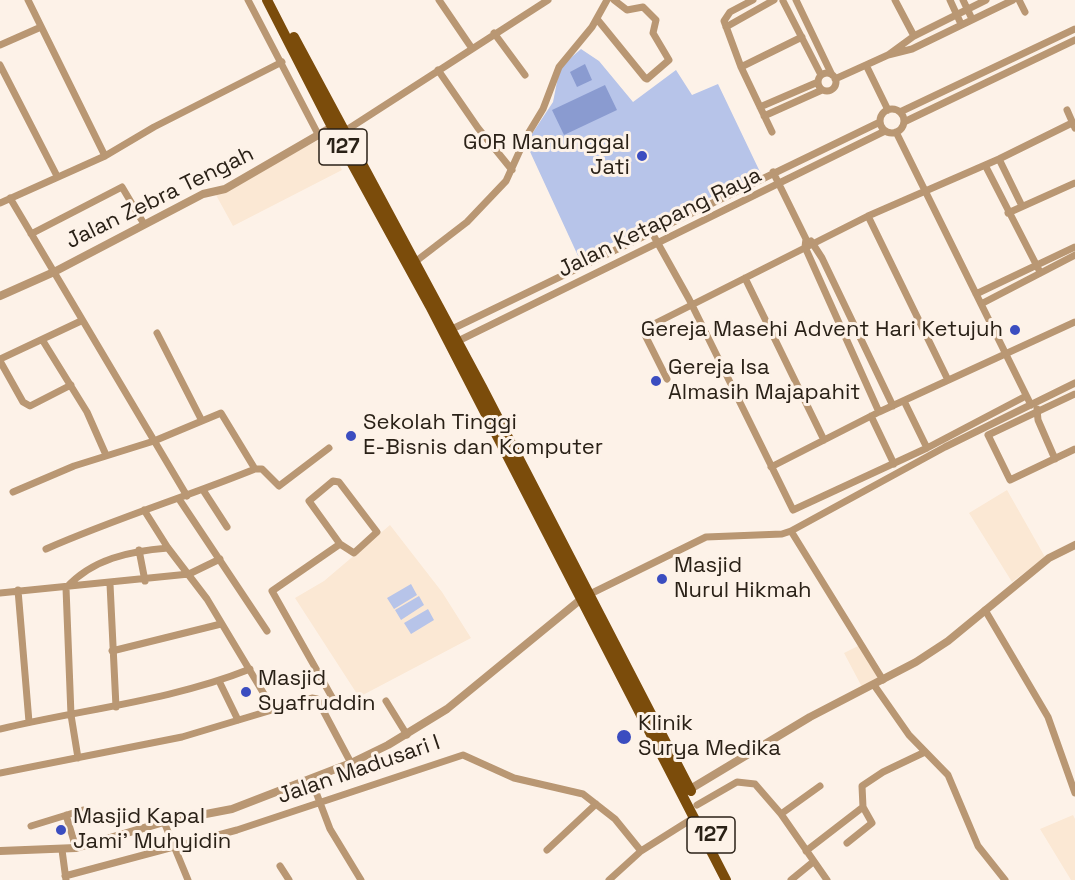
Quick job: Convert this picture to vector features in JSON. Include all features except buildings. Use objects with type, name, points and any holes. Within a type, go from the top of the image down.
[{"type":"main road","name":"127","points":[[267,0],[332,127],[454,344],[584,597],[687,791],[697,805],[734,880]]},
{"type":"main road","name":"127","points":[[275,0],[415,262],[447,331]]},
{"type":"main road","name":"127","points":[[687,791],[695,817],[726,880]]},
{"type":"street","points":[[28,0],[105,156]]},
{"type":"street","points":[[248,0],[319,136]]},
{"type":"street","points":[[439,0],[471,47]]},
{"type":"street","points":[[345,131],[471,47],[548,0]]},
{"type":"street","points":[[415,262],[467,222],[499,189],[512,170],[526,137],[543,109],[559,67],[597,19],[607,0]]},
{"type":"street","points":[[614,0],[627,10],[641,7],[646,0]]},
{"type":"street","points":[[753,0],[737,4],[726,16],[726,27],[741,67],[772,132]]},
{"type":"street","points":[[726,27],[774,0]]},
{"type":"street","points":[[788,0],[782,0],[802,37],[822,90]]},
{"type":"street","points":[[764,116],[822,90],[828,91],[834,88],[834,77],[796,0]]},
{"type":"street","points":[[895,0],[914,37],[924,43]]},
{"type":"street","points":[[950,0],[961,24]]},
{"type":"street","points":[[963,0],[972,19]]},
{"type":"street","points":[[760,107],[819,78],[834,77],[888,55],[914,37],[986,0]]},
{"type":"street","points":[[888,55],[912,49],[1013,0]]},
{"type":"street","points":[[1018,0],[1025,12]]},
{"type":"street","points":[[597,19],[647,78],[670,59],[653,33],[656,20],[641,7]]},
{"type":"street","points":[[0,45],[41,27]]},
{"type":"street","points":[[888,110],[900,112],[917,106],[1075,29]]},
{"type":"street","points":[[494,33],[525,75]]},
{"type":"street","points":[[741,67],[802,37]]},
{"type":"street","points":[[912,49],[914,37]]},
{"type":"street","points":[[896,132],[904,122],[1075,40]]},
{"type":"street","points":[[0,202],[105,156],[154,127],[282,62]]},
{"type":"street","points":[[0,65],[57,176]]},
{"type":"street","points":[[866,65],[888,110]]},
{"type":"street","points":[[438,70],[478,128],[512,170]]},
{"type":"street","points":[[917,106],[921,114]]},
{"type":"street","points":[[888,110],[881,116],[880,122],[885,131],[896,132]]},
{"type":"street","points":[[667,379],[644,331],[745,278],[805,243],[814,242],[1074,125],[1066,110]]},
{"type":"street","points":[[900,112],[904,122]]},
{"type":"street","name":"Jalan Ketapang Raya","points":[[447,331],[880,122]]},
{"type":"street","name":"Jalan Zebra Tengah","points":[[0,296],[54,272],[203,194],[225,189],[332,127]]},
{"type":"street","name":"Jalan Ketapang Raya","points":[[454,344],[659,245],[885,131]]},
{"type":"street","points":[[896,132],[1055,459]]},
{"type":"street","points":[[999,159],[1022,206]]},
{"type":"street","points":[[985,165],[1038,269]]},
{"type":"street","points":[[773,172],[879,412]]},
{"type":"street","points":[[1008,213],[1075,183]]},
{"type":"street","points":[[31,234],[122,187],[144,224]]},
{"type":"street","points":[[10,198],[154,441],[183,497],[267,631]]},
{"type":"street","points":[[868,216],[948,380]]},
{"type":"street","points":[[651,231],[692,305],[790,507],[794,509],[927,448],[1026,396]]},
{"type":"street","points":[[814,242],[893,406]]},
{"type":"street","points":[[981,304],[1075,247]]},
{"type":"street","points":[[976,294],[1075,255]]},
{"type":"street","points":[[745,278],[824,440]]},
{"type":"street","points":[[528,291],[534,305]]},
{"type":"street","points":[[518,297],[523,310]]},
{"type":"street","points":[[480,315],[486,328]]},
{"type":"street","points":[[839,323],[850,317]]},
{"type":"street","points":[[71,385],[30,406],[23,402],[0,360],[81,321]]},
{"type":"street","points":[[771,466],[879,412],[1075,322]]},
{"type":"street","points":[[157,333],[202,421]]},
{"type":"street","points":[[846,339],[858,333]]},
{"type":"street","points":[[43,341],[87,412],[106,455]]},
{"type":"street","points":[[1075,383],[988,435],[1009,479],[1012,480],[1075,449]]},
{"type":"street","points":[[0,851],[76,848],[164,822],[247,805],[351,763],[407,735],[458,701],[584,597],[715,535],[778,534],[791,531],[945,447],[1032,408],[1075,394]]},
{"type":"street","points":[[904,401],[927,448]]},
{"type":"street","points":[[13,492],[106,455],[154,441],[219,413],[223,415],[255,469]]},
{"type":"street","points":[[871,416],[894,464]]},
{"type":"street","points":[[46,549],[255,469],[262,469],[279,486],[329,448]]},
{"type":"street","points":[[336,481],[376,531],[356,552],[350,552],[340,544],[309,499],[336,481]]},
{"type":"street","points":[[202,490],[227,527]]},
{"type":"street","points":[[144,510],[168,548],[189,574],[273,709]]},
{"type":"street","points":[[791,531],[883,680]]},
{"type":"street","points":[[323,708],[333,699],[272,591],[340,544]]},
{"type":"street","points":[[687,791],[810,717],[874,685],[948,641],[1048,558],[1075,545]]},
{"type":"street","points":[[66,588],[83,573],[124,553],[168,548]]},
{"type":"street","points":[[139,550],[145,581]]},
{"type":"street","points":[[0,593],[145,581],[189,574],[220,559]]},
{"type":"street","points":[[110,584],[116,706]]},
{"type":"street","points":[[66,588],[71,715],[78,758]]},
{"type":"street","points":[[18,590],[29,722]]},
{"type":"street","points":[[986,610],[1048,717],[1072,773],[1075,793]]},
{"type":"street","points":[[112,651],[221,624]]},
{"type":"street","points":[[0,729],[116,706],[219,681],[250,669]]},
{"type":"street","points":[[219,681],[238,720]]},
{"type":"street","points":[[874,685],[905,730],[948,775],[978,846],[1005,880]]},
{"type":"street","points":[[0,773],[172,739],[312,698],[317,699],[323,708],[351,763]]},
{"type":"street","points":[[386,701],[407,735]]},
{"type":"street","points":[[847,843],[872,823],[863,807],[862,786],[883,772],[925,752]]},
{"type":"street","name":"Jalan Madusari I","points":[[65,878],[172,846],[316,796],[463,755],[514,778],[576,791],[615,819],[641,851]]},
{"type":"street","points":[[311,779],[330,829],[360,880]]},
{"type":"street","points":[[697,805],[736,782],[743,781],[758,786],[781,814],[827,880]]},
{"type":"street","points":[[781,814],[820,786]]},
{"type":"street","points":[[548,850],[596,804]]},
{"type":"street","points":[[806,851],[863,807]]},
{"type":"street","points":[[31,826],[84,810]]},
{"type":"street","points":[[66,815],[76,848]]},
{"type":"street","points":[[609,880],[641,851],[695,817]]},
{"type":"street","points":[[164,822],[188,880]]},
{"type":"street","points":[[62,850],[65,878]]},
{"type":"street","points":[[791,880],[813,862]]},
{"type":"street","points":[[280,866],[289,880]]},
{"type":"shaded area","name":"GOR Manunggal Jati","points":[[581,49],[599,61],[633,102],[676,70],[692,95],[718,84],[761,174],[579,258],[526,143],[553,102],[560,67]]},
{"type":"shaded area","points":[[585,64],[592,80],[577,87],[570,72]]},
{"type":"shaded area","points":[[605,85],[617,110],[564,135],[552,110]]},
{"type":"shaded area","points":[[326,136],[342,170],[233,226],[216,195]]},
{"type":"shaded area","points":[[1007,490],[1045,557],[1012,582],[969,513]]},
{"type":"shaded area","points":[[390,525],[442,592],[471,638],[359,697],[295,598],[324,581]]},
{"type":"shaded area","points":[[411,584],[417,595],[394,609],[387,598]]},
{"type":"shaded area","points":[[419,596],[424,605],[401,620],[395,610]]},
{"type":"shaded area","points":[[428,609],[434,620],[411,634],[404,623]]},
{"type":"shaded area","points":[[860,645],[880,677],[862,687],[844,653]]},
{"type":"shaded area","points":[[1073,815],[1075,819],[1075,880],[1071,880],[1040,829]]},
{"type":"place","name":"GOR Manunggal Jati","points":[[642,156]]},
{"type":"place","name":"Gereja Masehi Advent Hari Ketujuh","points":[[1015,330]]},
{"type":"place","name":"Gereja Isa Almasih Majapahit","points":[[656,381]]},
{"type":"place","name":"Sekolah Tinggi E-Bisnis dan Komputer","points":[[351,436]]},
{"type":"place","name":"Masjid Nurul Hikmah","points":[[662,579]]},
{"type":"place","name":"Masjid Syafruddin","points":[[246,692]]},
{"type":"place","name":"Klinik Surya Medika","points":[[624,737]]},
{"type":"place","name":"Masjid Kapal Jami' Muhyidin","points":[[61,830]]}]
